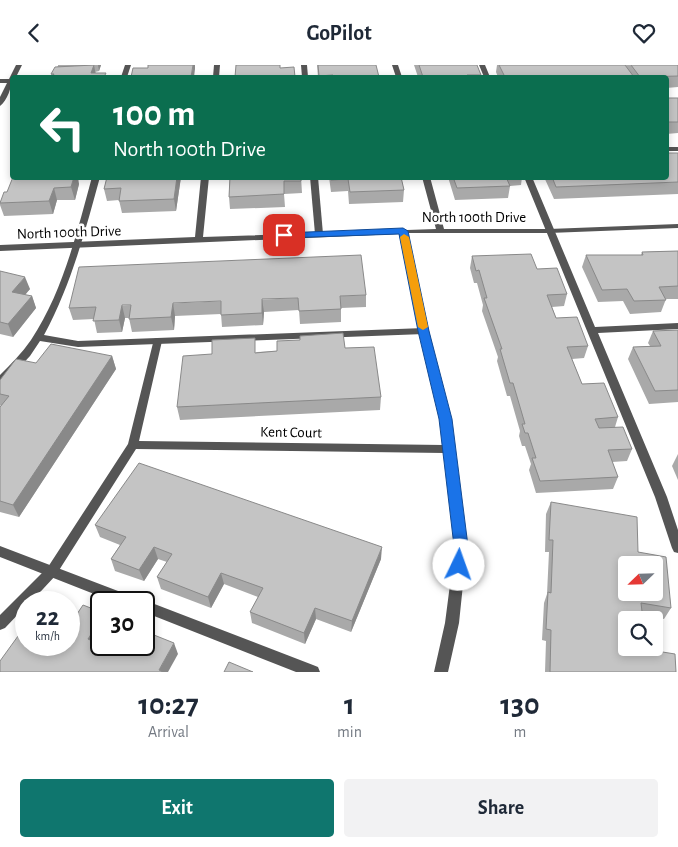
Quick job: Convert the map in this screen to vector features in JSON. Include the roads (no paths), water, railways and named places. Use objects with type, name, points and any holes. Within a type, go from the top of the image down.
[{"type":"street","points":[[0,104],[10,83]]},
{"type":"street","points":[[0,381],[38,337],[59,296],[77,246],[95,180]]},
{"type":"street","points":[[199,240],[205,180]]},
{"type":"street","points":[[314,180],[319,234]]},
{"type":"street","points":[[427,180],[441,231]]},
{"type":"street","points":[[529,180],[661,497],[678,549]]},
{"type":"street","name":"North 100th Drive","points":[[0,248],[403,231],[549,231],[678,226]]},
{"type":"street","points":[[403,231],[424,331],[446,419],[461,546],[452,623],[441,672]]},
{"type":"street","points":[[591,330],[678,326]]},
{"type":"street","points":[[38,337],[78,344],[424,331]]},
{"type":"street","points":[[0,624],[52,571],[133,445],[157,341]]},
{"type":"street","name":"Kent Court","points":[[133,445],[449,449]]},
{"type":"street","points":[[0,551],[103,591]]},
{"type":"street","points":[[155,610],[313,672]]}]
